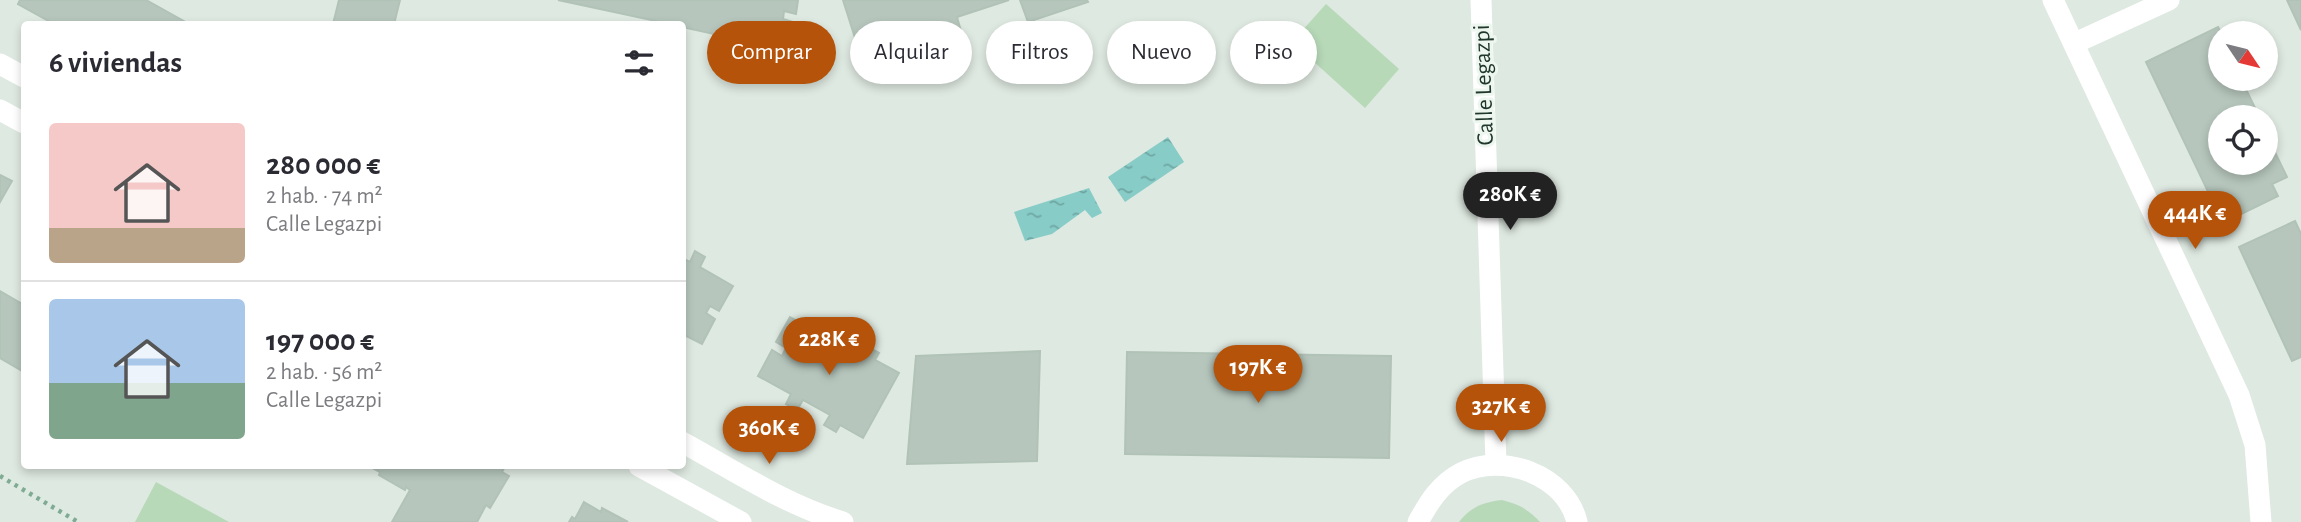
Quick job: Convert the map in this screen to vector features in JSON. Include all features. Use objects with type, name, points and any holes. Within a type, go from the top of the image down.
[{"type":"street","name":"Calle Legazpi","points":[[1481,0],[1496,464]]},
{"type":"street","points":[[2053,0],[2076,43],[2239,395],[2255,445],[2261,522]]},
{"type":"street","points":[[2076,43],[2169,0]]},
{"type":"street","points":[[0,64],[21,76]]},
{"type":"street","points":[[0,110],[21,121]]},
{"type":"street","points":[[686,444],[786,500],[844,522]]},
{"type":"street","points":[[1418,522],[1433,495],[1461,473],[1496,464],[1528,470],[1556,488],[1575,514],[1577,522]]},
{"type":"street","points":[[644,469],[741,522]]},
{"type":"path","points":[[0,476],[78,522]]},
{"type":"green space","points":[[1326,4],[1399,69],[1365,108],[1317,65],[1317,21],[1311,21]]},
{"type":"green space","points":[[156,482],[229,522],[135,522]]},
{"type":"green space","points":[[1502,500],[1522,508],[1540,522],[1459,522],[1478,506]]},
{"type":"water","points":[[1168,137],[1184,162],[1125,202],[1108,177]]},
{"type":"water","points":[[1089,188],[1102,213],[1092,218],[1085,210],[1052,234],[1025,241],[1014,212]]},
{"type":"building","points":[[20,0],[146,0],[184,21],[49,21],[18,4]]},
{"type":"building","points":[[339,0],[400,0],[395,21],[334,21]]},
{"type":"building","points":[[558,0],[798,0],[796,14],[784,11],[783,19],[790,21],[707,21],[707,32],[686,28],[686,21],[656,21]]},
{"type":"building","points":[[843,0],[1009,0],[957,17],[958,21],[850,22]]},
{"type":"building","points":[[1020,0],[1088,2],[1031,21],[1028,21]]},
{"type":"building","points":[[2287,0],[2301,0],[2301,30]]},
{"type":"building","points":[[2208,32],[2208,91],[2247,91],[2254,105],[2208,105],[2208,175],[2278,175],[2278,158],[2287,177],[2272,184],[2278,196],[2223,223],[2146,62]]},
{"type":"building","points":[[0,175],[12,181],[0,202]]},
{"type":"building","points":[[2295,221],[2301,234],[2301,357],[2292,361],[2239,247]]},
{"type":"building","points":[[695,251],[705,257],[700,267],[733,286],[719,311],[710,306],[706,313],[715,319],[702,344],[686,336],[686,260],[690,262]]},
{"type":"building","points":[[0,291],[21,303],[21,370],[0,358]]},
{"type":"building","points":[[790,317],[824,336],[830,325],[840,331],[834,341],[862,357],[868,347],[879,353],[875,360],[899,373],[863,438],[840,425],[836,432],[824,425],[830,415],[803,400],[797,410],[786,404],[791,394],[758,376],[772,350],[782,356],[786,348],[776,342]]},
{"type":"building","points":[[1040,351],[1037,461],[907,464],[916,356]]},
{"type":"building","points":[[1127,352],[1391,356],[1389,458],[1125,454]]},
{"type":"building","points":[[374,469],[504,469],[502,472],[509,476],[490,508],[486,505],[477,522],[392,522],[410,490],[406,487],[405,490],[379,475],[380,472]]},
{"type":"building","points":[[584,502],[628,522],[569,522],[572,517],[575,519]]}]
